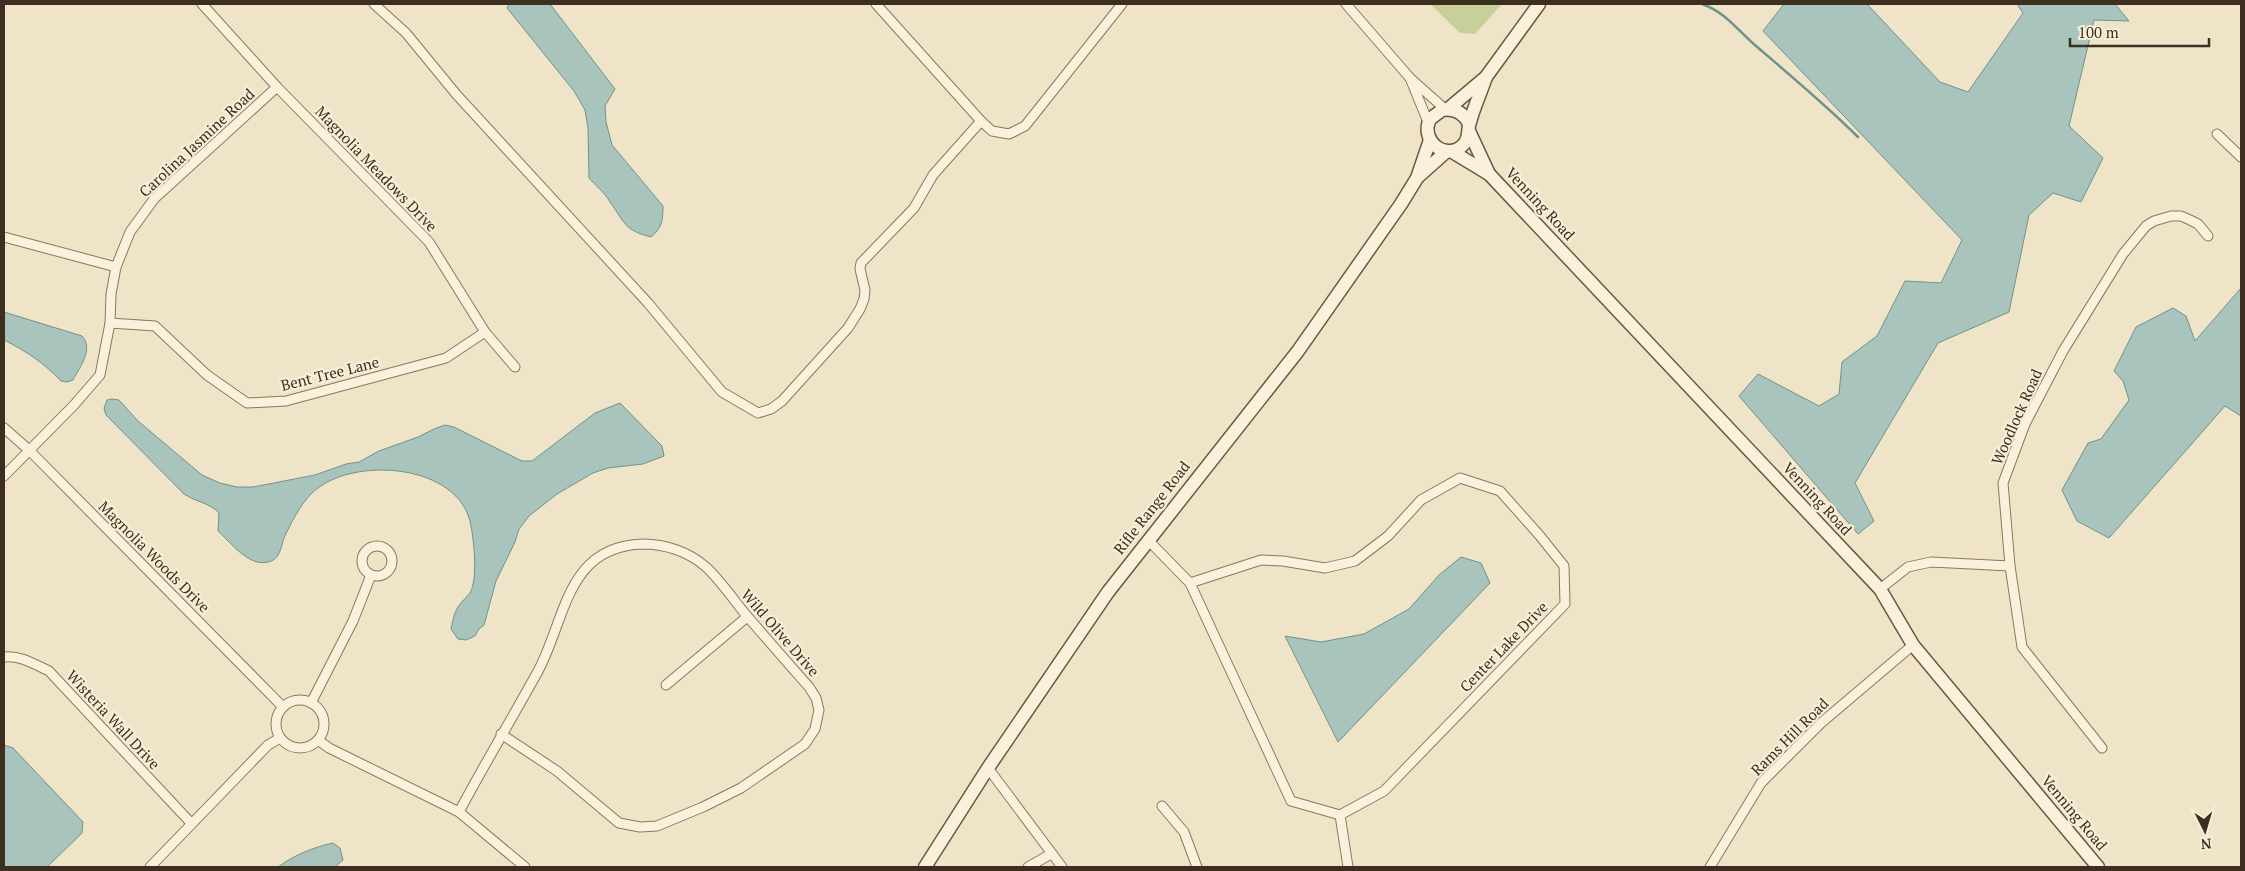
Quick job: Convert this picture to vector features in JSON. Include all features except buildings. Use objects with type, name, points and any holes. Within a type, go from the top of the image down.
[{"type":"main road","points":[[1486,77],[1464,144],[1449,151],[1437,148],[1430,140],[1427,131],[1428,122],[1436,112],[1447,109],[1486,77],[1539,4]]},
{"type":"main road","points":[[1447,109],[1461,113],[1469,128]]},
{"type":"main road","name":"Venning Road","points":[[1469,128],[1489,174]]},
{"type":"main road","name":"Rifle Range Road","points":[[1417,178],[1430,140]]},
{"type":"main road","name":"Venning Road","points":[[1449,151],[1489,174],[1880,589],[1913,646],[2098,867]]},
{"type":"main road","name":"Rifle Range Road","points":[[925,867],[988,768],[1108,592],[1298,351],[1417,178],[1449,151]]},
{"type":"street","name":"Magnolia Meadows Drive","points":[[202,4],[277,87],[430,242],[486,332],[515,366]]},
{"type":"street","points":[[374,4],[406,33],[463,101],[648,303],[722,392],[758,413],[771,409],[782,401],[848,328],[864,299],[861,263],[914,208],[933,175],[981,121]]},
{"type":"street","points":[[876,4],[981,121],[997,133],[1009,134],[1019,130],[1097,37],[1122,4]]},
{"type":"street","points":[[1346,4],[1410,78],[1447,109]]},
{"type":"street","points":[[1410,78],[1428,122]]},
{"type":"street","name":"Carolina Jasmine Road","points":[[4,476],[74,405],[100,375],[110,323],[111,294],[116,267],[130,232],[154,199],[277,87]]},
{"type":"street","points":[[2217,134],[2241,157]]},
{"type":"street","name":"Woodlock Road","points":[[2102,748],[2022,647],[2010,566],[2003,483],[2025,424],[2063,351],[2123,254],[2146,226],[2162,218],[2181,216],[2198,224],[2208,236]]},
{"type":"street","points":[[4,237],[116,267]]},
{"type":"street","name":"Bent Tree Lane","points":[[110,323],[155,326],[207,375],[247,403],[286,401],[446,358],[486,332]]},
{"type":"street","name":"Magnolia Woods Drive","points":[[4,428],[29,450],[283,707]]},
{"type":"street","name":"Center Lake Drive","points":[[1190,583],[1261,560],[1283,561],[1325,568],[1355,561],[1388,536],[1421,500],[1460,478],[1500,492],[1564,566],[1565,604],[1384,791],[1340,815]]},
{"type":"street","points":[[1148,540],[1190,583],[1291,801],[1340,815],[1348,867]]},
{"type":"street","name":"Wild Olive Drive","points":[[459,812],[501,734],[538,671],[575,580],[591,562],[611,550],[632,544],[653,544],[676,548],[706,567],[809,687],[816,698],[819,710],[815,729],[805,744],[758,778],[703,807],[657,826],[640,827],[619,823],[557,771],[501,734]]},
{"type":"street","points":[[1880,589],[1908,567],[1931,562],[2010,566]]},
{"type":"street","points":[[311,702],[353,621],[372,575]]},
{"type":"street","points":[[666,685],[747,617]]},
{"type":"street","name":"Rams Hill Road","points":[[1710,867],[1761,783],[1821,723],[1913,646]]},
{"type":"street","name":"Wisteria Wall Drive","points":[[4,657],[12,656],[49,671],[191,823]]},
{"type":"street","points":[[295,700],[311,702],[323,716],[324,724],[318,740],[309,746],[301,748],[292,747],[280,738],[276,722],[283,707],[295,700]]},
{"type":"street","points":[[150,867],[268,745],[280,738]]},
{"type":"street","points":[[318,740],[329,748],[459,812],[501,845],[525,867]]},
{"type":"street","points":[[988,768],[1062,867]]},
{"type":"street","points":[[1162,806],[1184,832],[1197,867]]},
{"type":"street","points":[[1028,867],[1051,854]]},
{"type":"green space","points":[[1430,4],[1502,4],[1475,34],[1460,33]]},
{"type":"water","points":[[509,4],[550,4],[615,89],[605,106],[606,122],[612,145],[663,206],[661,223],[658,230],[651,237],[635,232],[626,225],[606,196],[589,178],[588,128],[585,110],[574,91],[507,8]]},
{"type":"water","points":[[1784,4],[1867,4],[1940,82],[1968,92],[2023,13],[2017,4],[2115,4],[2129,21],[2094,20],[2069,126],[2103,158],[2081,202],[2053,193],[2029,215],[2009,312],[1938,343],[1855,483],[1874,521],[1858,534],[1739,396],[1758,374],[1819,406],[1839,394],[1842,362],[1877,336],[1905,281],[1941,283],[1962,240],[1763,31]]},
{"type":"water","points":[[2241,288],[2241,416],[2225,406],[2109,538],[2077,521],[2062,490],[2088,443],[2101,439],[2129,400],[2123,381],[2114,371],[2136,327],[2173,308],[2186,316],[2195,341]]},
{"type":"water","points":[[4,312],[82,336],[87,347],[85,358],[73,380],[61,381],[34,358],[4,340]]},
{"type":"water","points":[[107,400],[119,400],[138,421],[202,475],[220,483],[237,487],[253,487],[315,475],[346,464],[359,462],[379,451],[445,425],[454,427],[522,461],[532,461],[595,413],[620,403],[662,446],[664,456],[643,464],[608,468],[593,473],[557,494],[529,516],[519,529],[515,542],[496,581],[484,625],[475,636],[466,640],[458,639],[451,629],[456,610],[470,593],[474,579],[473,541],[471,526],[463,505],[447,489],[427,478],[402,472],[377,470],[352,473],[330,481],[312,493],[296,514],[276,558],[261,563],[247,558],[218,531],[219,513],[184,494],[106,415],[104,408]]},
{"type":"water","points":[[1461,557],[1481,563],[1490,583],[1338,742],[1285,636],[1321,642],[1364,634],[1409,609],[1439,575]]},
{"type":"water","points":[[4,745],[13,748],[83,822],[82,833],[47,867],[4,867]]},
{"type":"water","points":[[333,843],[340,848],[343,860],[335,867],[278,867],[304,852]]},
{"type":"waterway","points":[[1702,4],[1725,17],[1858,137]]}]
